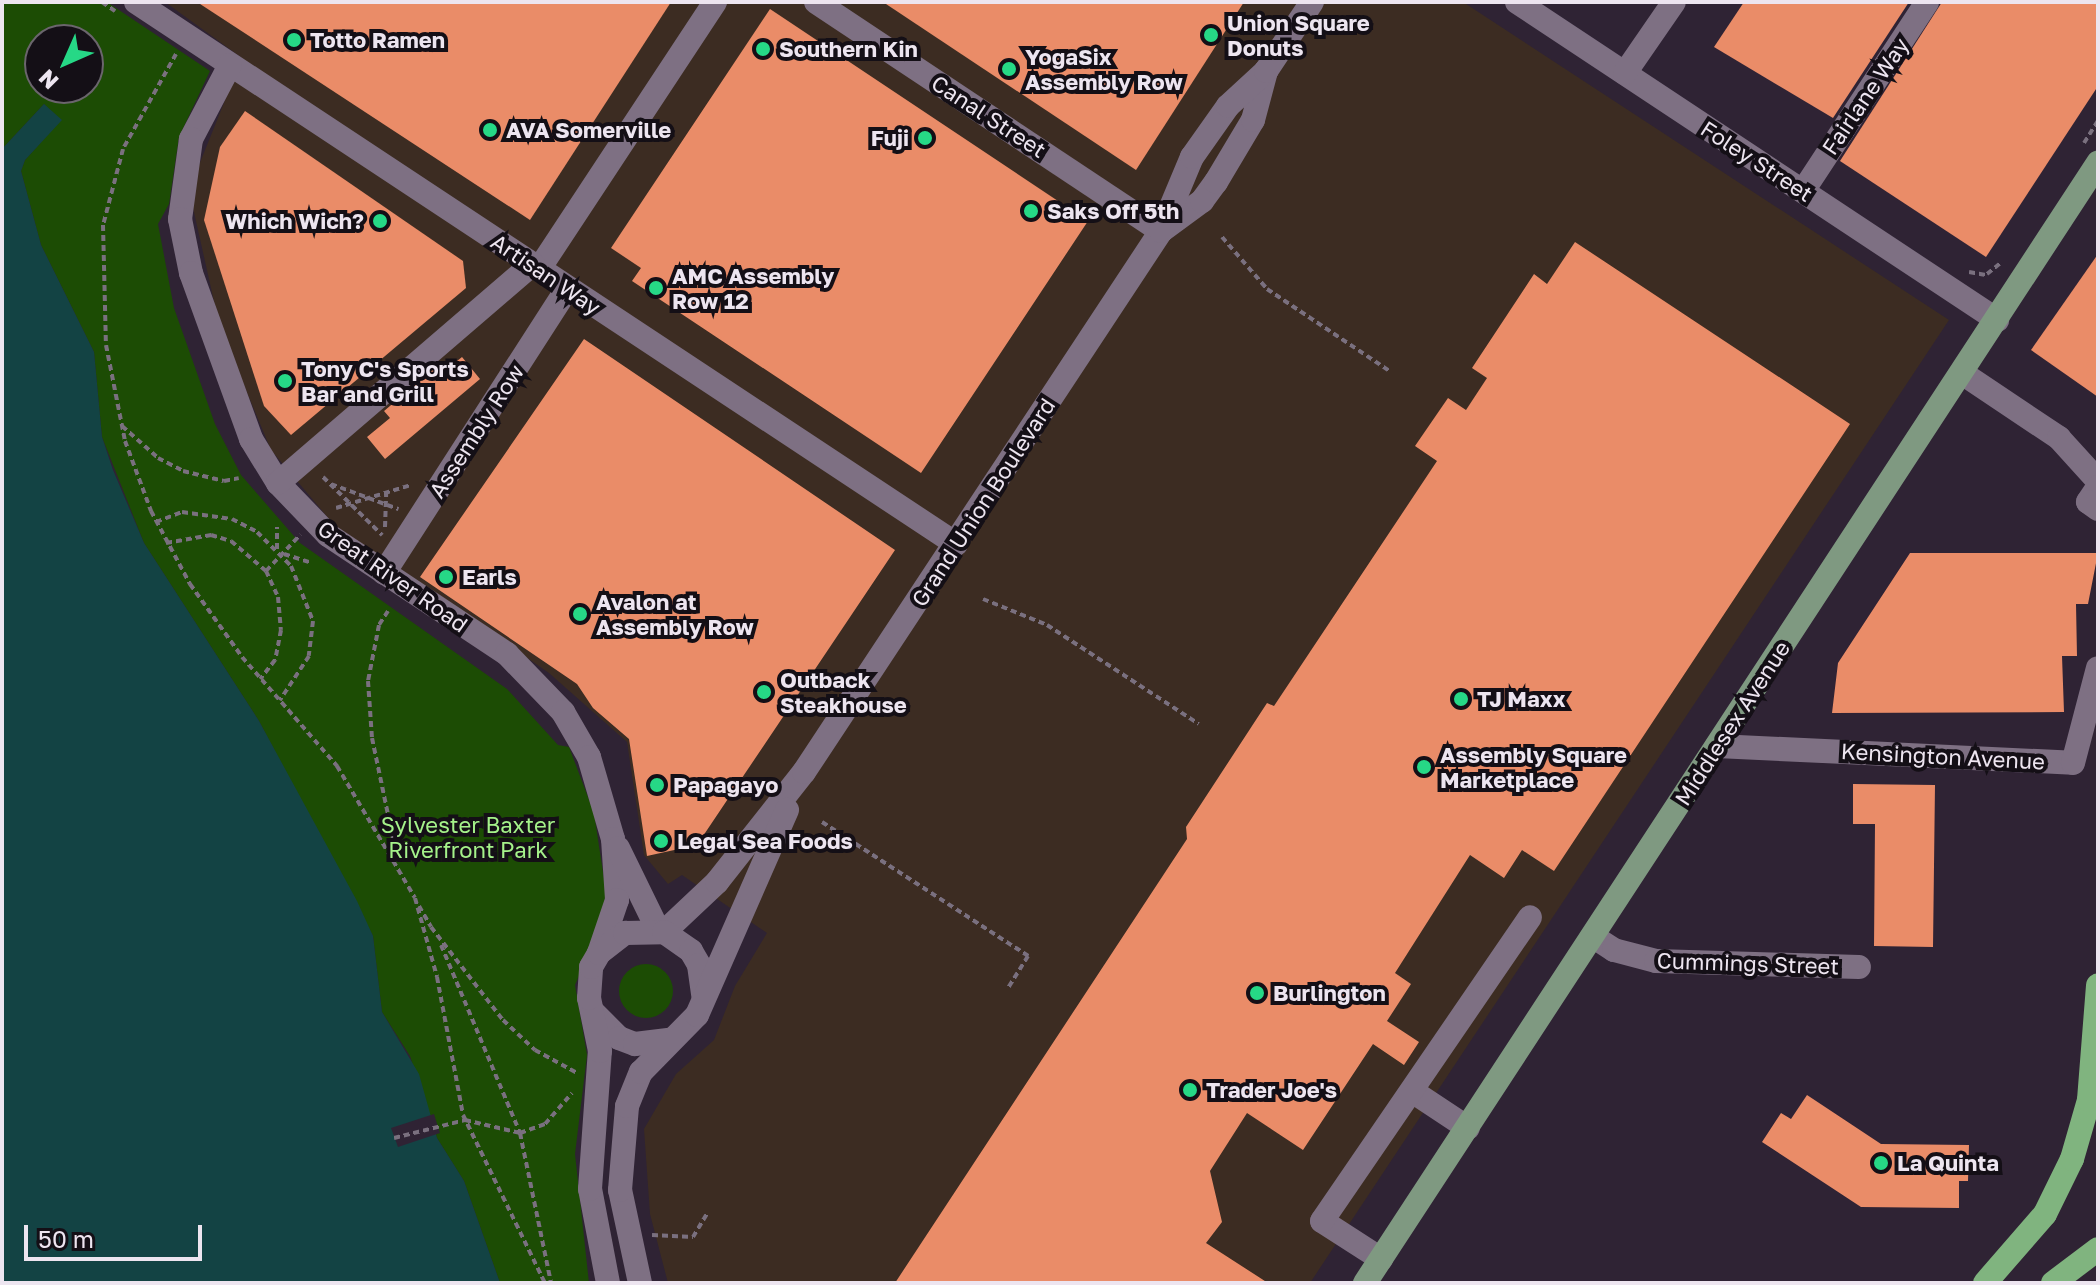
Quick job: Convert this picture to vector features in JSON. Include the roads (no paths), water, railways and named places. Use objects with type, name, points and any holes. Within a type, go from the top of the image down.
[{"type":"highway","points":[[1985,1283],[2045,1214],[2072,1159],[2089,1100],[2098,985]]},
{"type":"highway","points":[[2053,1283],[2098,1249]]},
{"type":"main road","name":"Middlesex Avenue","points":[[1365,1283],[2098,163]]},
{"type":"street","points":[[278,483],[536,267],[715,2]]},
{"type":"street","name":"Canal Street","points":[[816,2],[1161,231]]},
{"type":"street","name":"Grand Union Boulevard","points":[[661,931],[717,882],[804,772],[1161,231],[1192,157],[1228,106],[1266,71],[1312,2]]},
{"type":"street","name":"Foley Street","points":[[1517,2],[1997,320]]},
{"type":"street","points":[[1625,73],[1674,2]]},
{"type":"street","name":"Fairlane Way","points":[[1803,191],[1927,2]]},
{"type":"street","name":"Artisan Way","points":[[125,6],[230,65],[956,544]]},
{"type":"street","name":"Great River Road","points":[[230,65],[191,139],[180,219],[191,273],[237,405],[278,483],[328,535],[507,654],[546,691],[589,757],[613,839],[661,931]]},
{"type":"street","name":"Grand Union Boulevard","points":[[1161,231],[1202,201],[1216,182],[1253,120],[1266,71]]},
{"type":"street","name":"Assembly Row","points":[[384,573],[568,288]]},
{"type":"street","points":[[1962,373],[2059,438],[2098,484],[2088,502],[2098,509]]},
{"type":"street","name":"Kensington Avenue","points":[[1717,746],[2073,763],[2098,668]]},
{"type":"street","name":"Grand Union Boulevard","points":[[703,998],[804,772]]},
{"type":"street","name":"Great River Road","points":[[599,953],[617,900],[613,839]]},
{"type":"street","points":[[1381,1259],[1322,1221],[1530,917]]},
{"type":"street","points":[[608,1283],[590,1189],[600,1051],[588,982],[599,953],[625,933],[661,931],[695,958],[703,998],[685,1030],[670,1040],[632,1089],[621,1133],[620,1190],[640,1283]]},
{"type":"street","name":"Cummings Street","points":[[1594,937],[1614,950],[1656,961],[1859,967]]},
{"type":"street","points":[[594,1013],[619,1038],[635,1044],[670,1040]]},
{"type":"street","points":[[1412,1091],[1468,1128]]},
{"type":"place","name":"Union Square Donuts","points":[[1211,35]]},
{"type":"place","name":"Totto Ramen","points":[[294,40]]},
{"type":"place","name":"Southern Kin","points":[[763,49]]},
{"type":"place","name":"YogaSix Assembly Row","points":[[1009,69]]},
{"type":"place","name":"AVA Somerville","points":[[490,130]]},
{"type":"place","name":"Fuji","points":[[925,138]]},
{"type":"place","name":"Saks Off 5th","points":[[1031,211]]},
{"type":"place","name":"Which Wich?","points":[[380,221]]},
{"type":"place","name":"AMC Assembly Row 12","points":[[656,288]]},
{"type":"place","name":"Tony C's Sports Bar and Grill","points":[[285,381]]},
{"type":"place","name":"Earls","points":[[446,577]]},
{"type":"place","name":"Avalon at Assembly Row","points":[[580,614]]},
{"type":"place","name":"Outback Steakhouse","points":[[764,692]]},
{"type":"place","name":"TJ Maxx","points":[[1461,699]]},
{"type":"place","name":"Assembly Square Marketplace","points":[[1424,767]]},
{"type":"place","name":"Papagayo","points":[[657,785]]},
{"type":"place","name":"Legal Sea Foods","points":[[661,841]]},
{"type":"place","name":"Burlington","points":[[1257,993]]},
{"type":"place","name":"Trader Joe's","points":[[1190,1090]]},
{"type":"place","name":"La Quinta","points":[[1881,1163]]},
{"type":"park label","name":"Sylvester Baxter Riverfront Park","points":[[468,836]]}]
